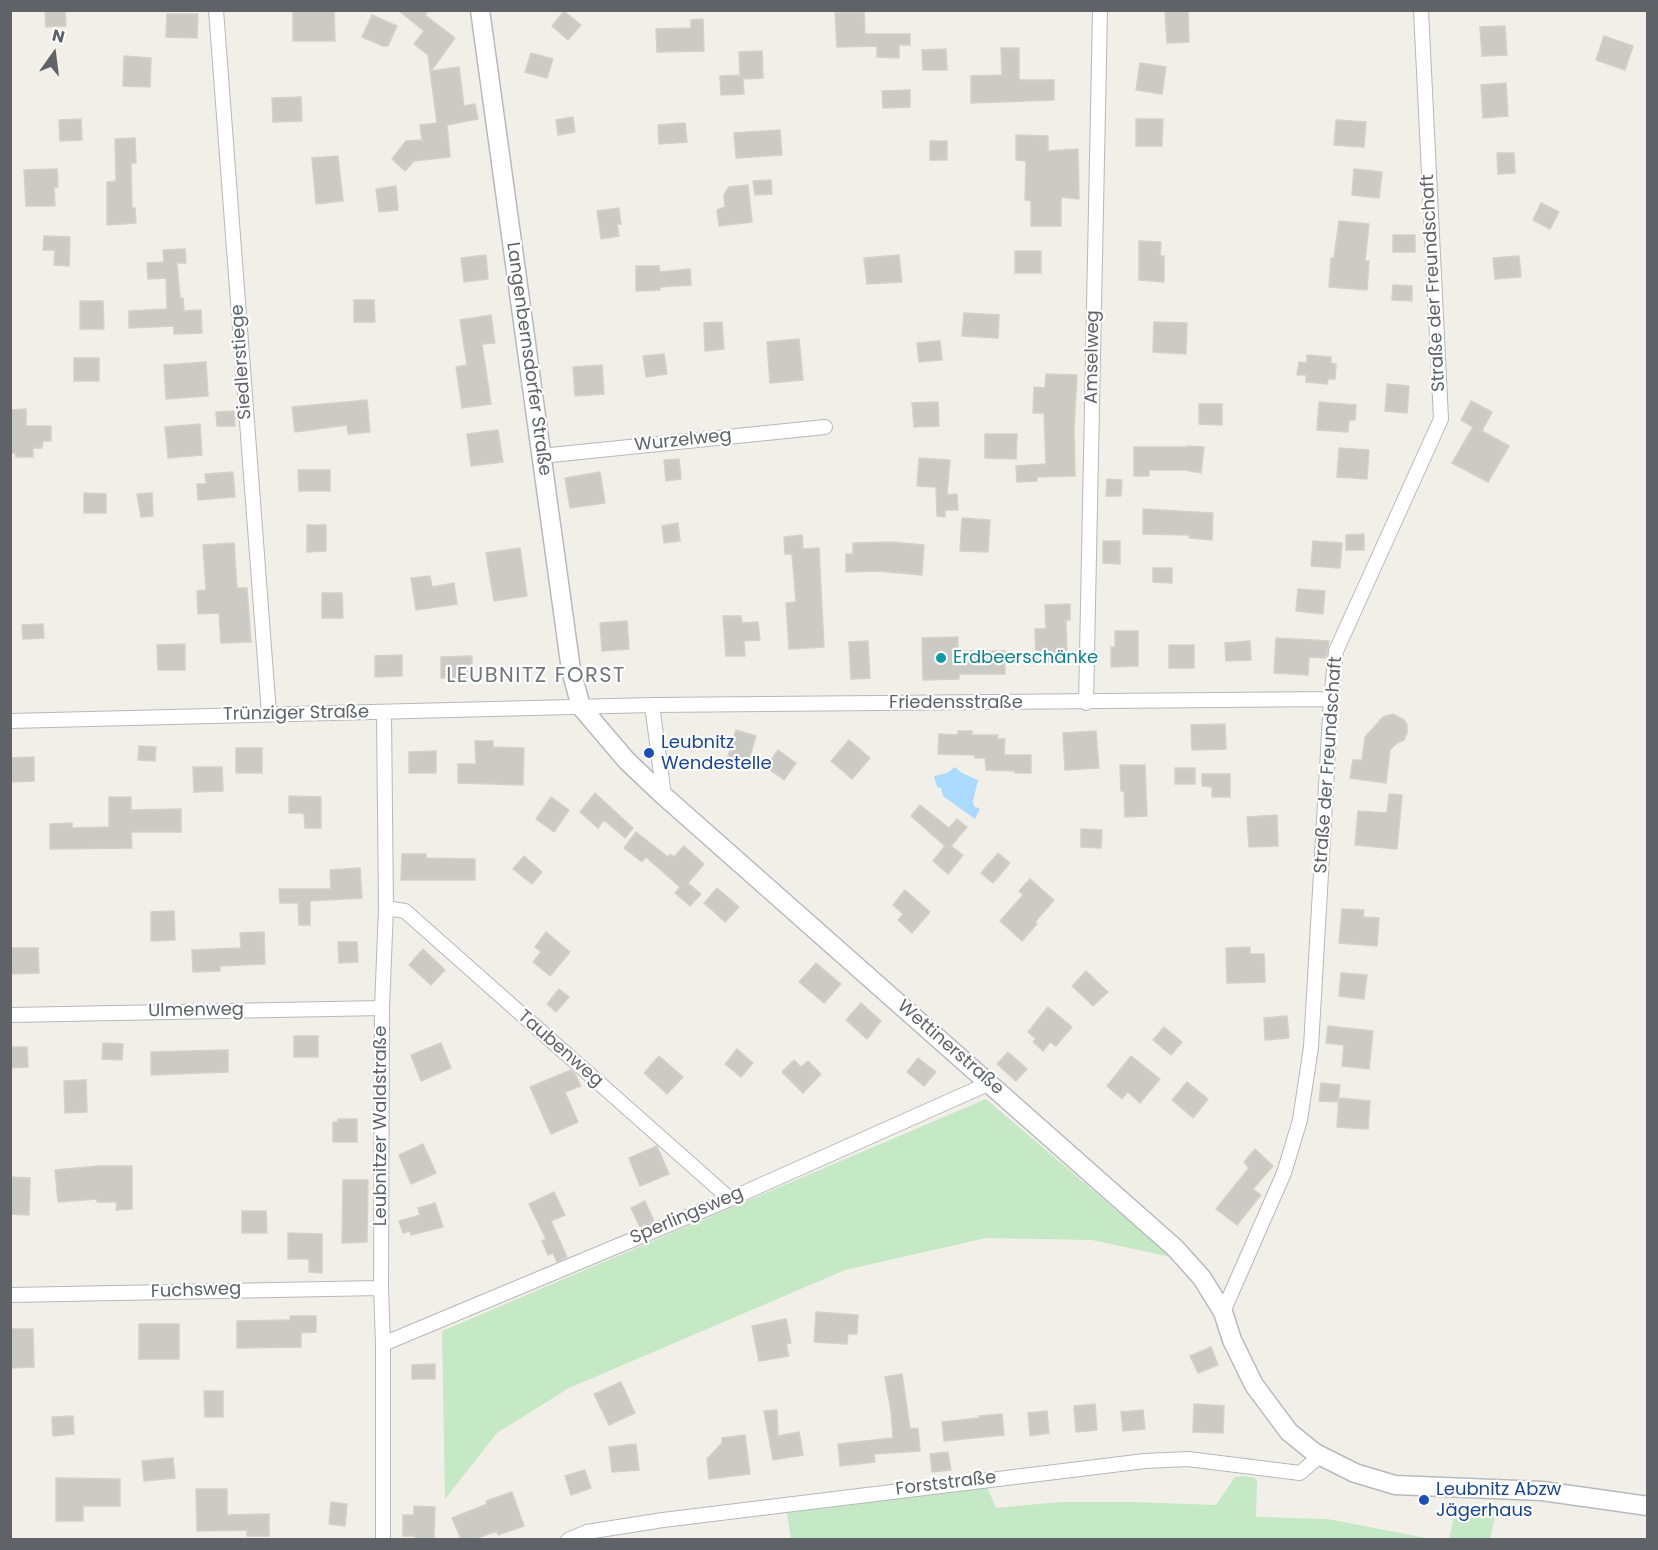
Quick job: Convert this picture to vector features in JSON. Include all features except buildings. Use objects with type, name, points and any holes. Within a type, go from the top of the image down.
[{"type":"street","name":"Siedlerstiege","points":[[216,10],[269,714]]},
{"type":"street","name":"Langenbernsdorfer Straße","points":[[480,10],[571,670],[581,707]]},
{"type":"street","name":"Amselweg","points":[[1086,703],[1100,10]]},
{"type":"street","name":"Straße der Freundschaft","points":[[1223,1312],[1284,1173],[1300,1120],[1311,1047],[1331,699],[1336,651],[1441,419],[1421,10]]},
{"type":"street","name":"Wurzelweg","points":[[541,456],[825,427]]},
{"type":"street","name":"Friedensstraße","points":[[581,707],[1331,699]]},
{"type":"street","points":[[652,705],[664,796]]},
{"type":"street","name":"Trünziger Straße","points":[[10,721],[581,707]]},
{"type":"street","name":"Wettinerstraße","points":[[581,707],[627,761],[664,796],[1176,1248],[1202,1278],[1223,1312]]},
{"type":"street","name":"Leubnitzer Waldstraße","points":[[383,1539],[381,1288],[382,1008],[386,908],[384,713]]},
{"type":"street","name":"Taubenweg","points":[[386,908],[405,911],[730,1199]]},
{"type":"street","name":"Ulmenweg","points":[[10,1015],[382,1008]]},
{"type":"street","name":"Sperlingsweg","points":[[383,1344],[730,1199],[990,1083]]},
{"type":"street","name":"Fuchsweg","points":[[10,1295],[381,1288]]},
{"type":"street","points":[[1223,1312],[1232,1340],[1254,1385],[1289,1432],[1320,1456],[1355,1473],[1395,1485],[1542,1491],[1647,1506]]},
{"type":"street","name":"Forststraße","points":[[568,1539],[587,1532],[663,1520],[1145,1461],[1188,1459],[1300,1473],[1320,1456]]},
{"type":"green space","points":[[986,1099],[1171,1257],[1092,1240],[986,1238],[845,1270],[569,1388],[497,1433],[445,1499],[442,1331]]},
{"type":"green space","points":[[1235,1477],[1255,1478],[1257,1481],[1256,1517],[1327,1519],[1432,1539],[791,1540],[787,1513],[987,1487],[996,1508],[1060,1502],[1216,1505]]},
{"type":"green space","points":[[1460,1505],[1497,1508],[1490,1539],[1449,1539],[1455,1512]]},
{"type":"water","points":[[955,767],[978,780],[973,801],[974,806],[980,809],[975,819],[943,796],[941,788],[937,787],[934,776],[947,773]]},
{"type":"place","name":"Erdbeerschänke","points":[[941,658]]},
{"type":"place","name":"Leubnitz Wendestelle","points":[[649,753]]},
{"type":"place","name":"Leubnitz Abzw Jägerhaus","points":[[1424,1500]]},
{"type":"district","name":"LEUBNITZ FORST","points":[[536,677]]}]
